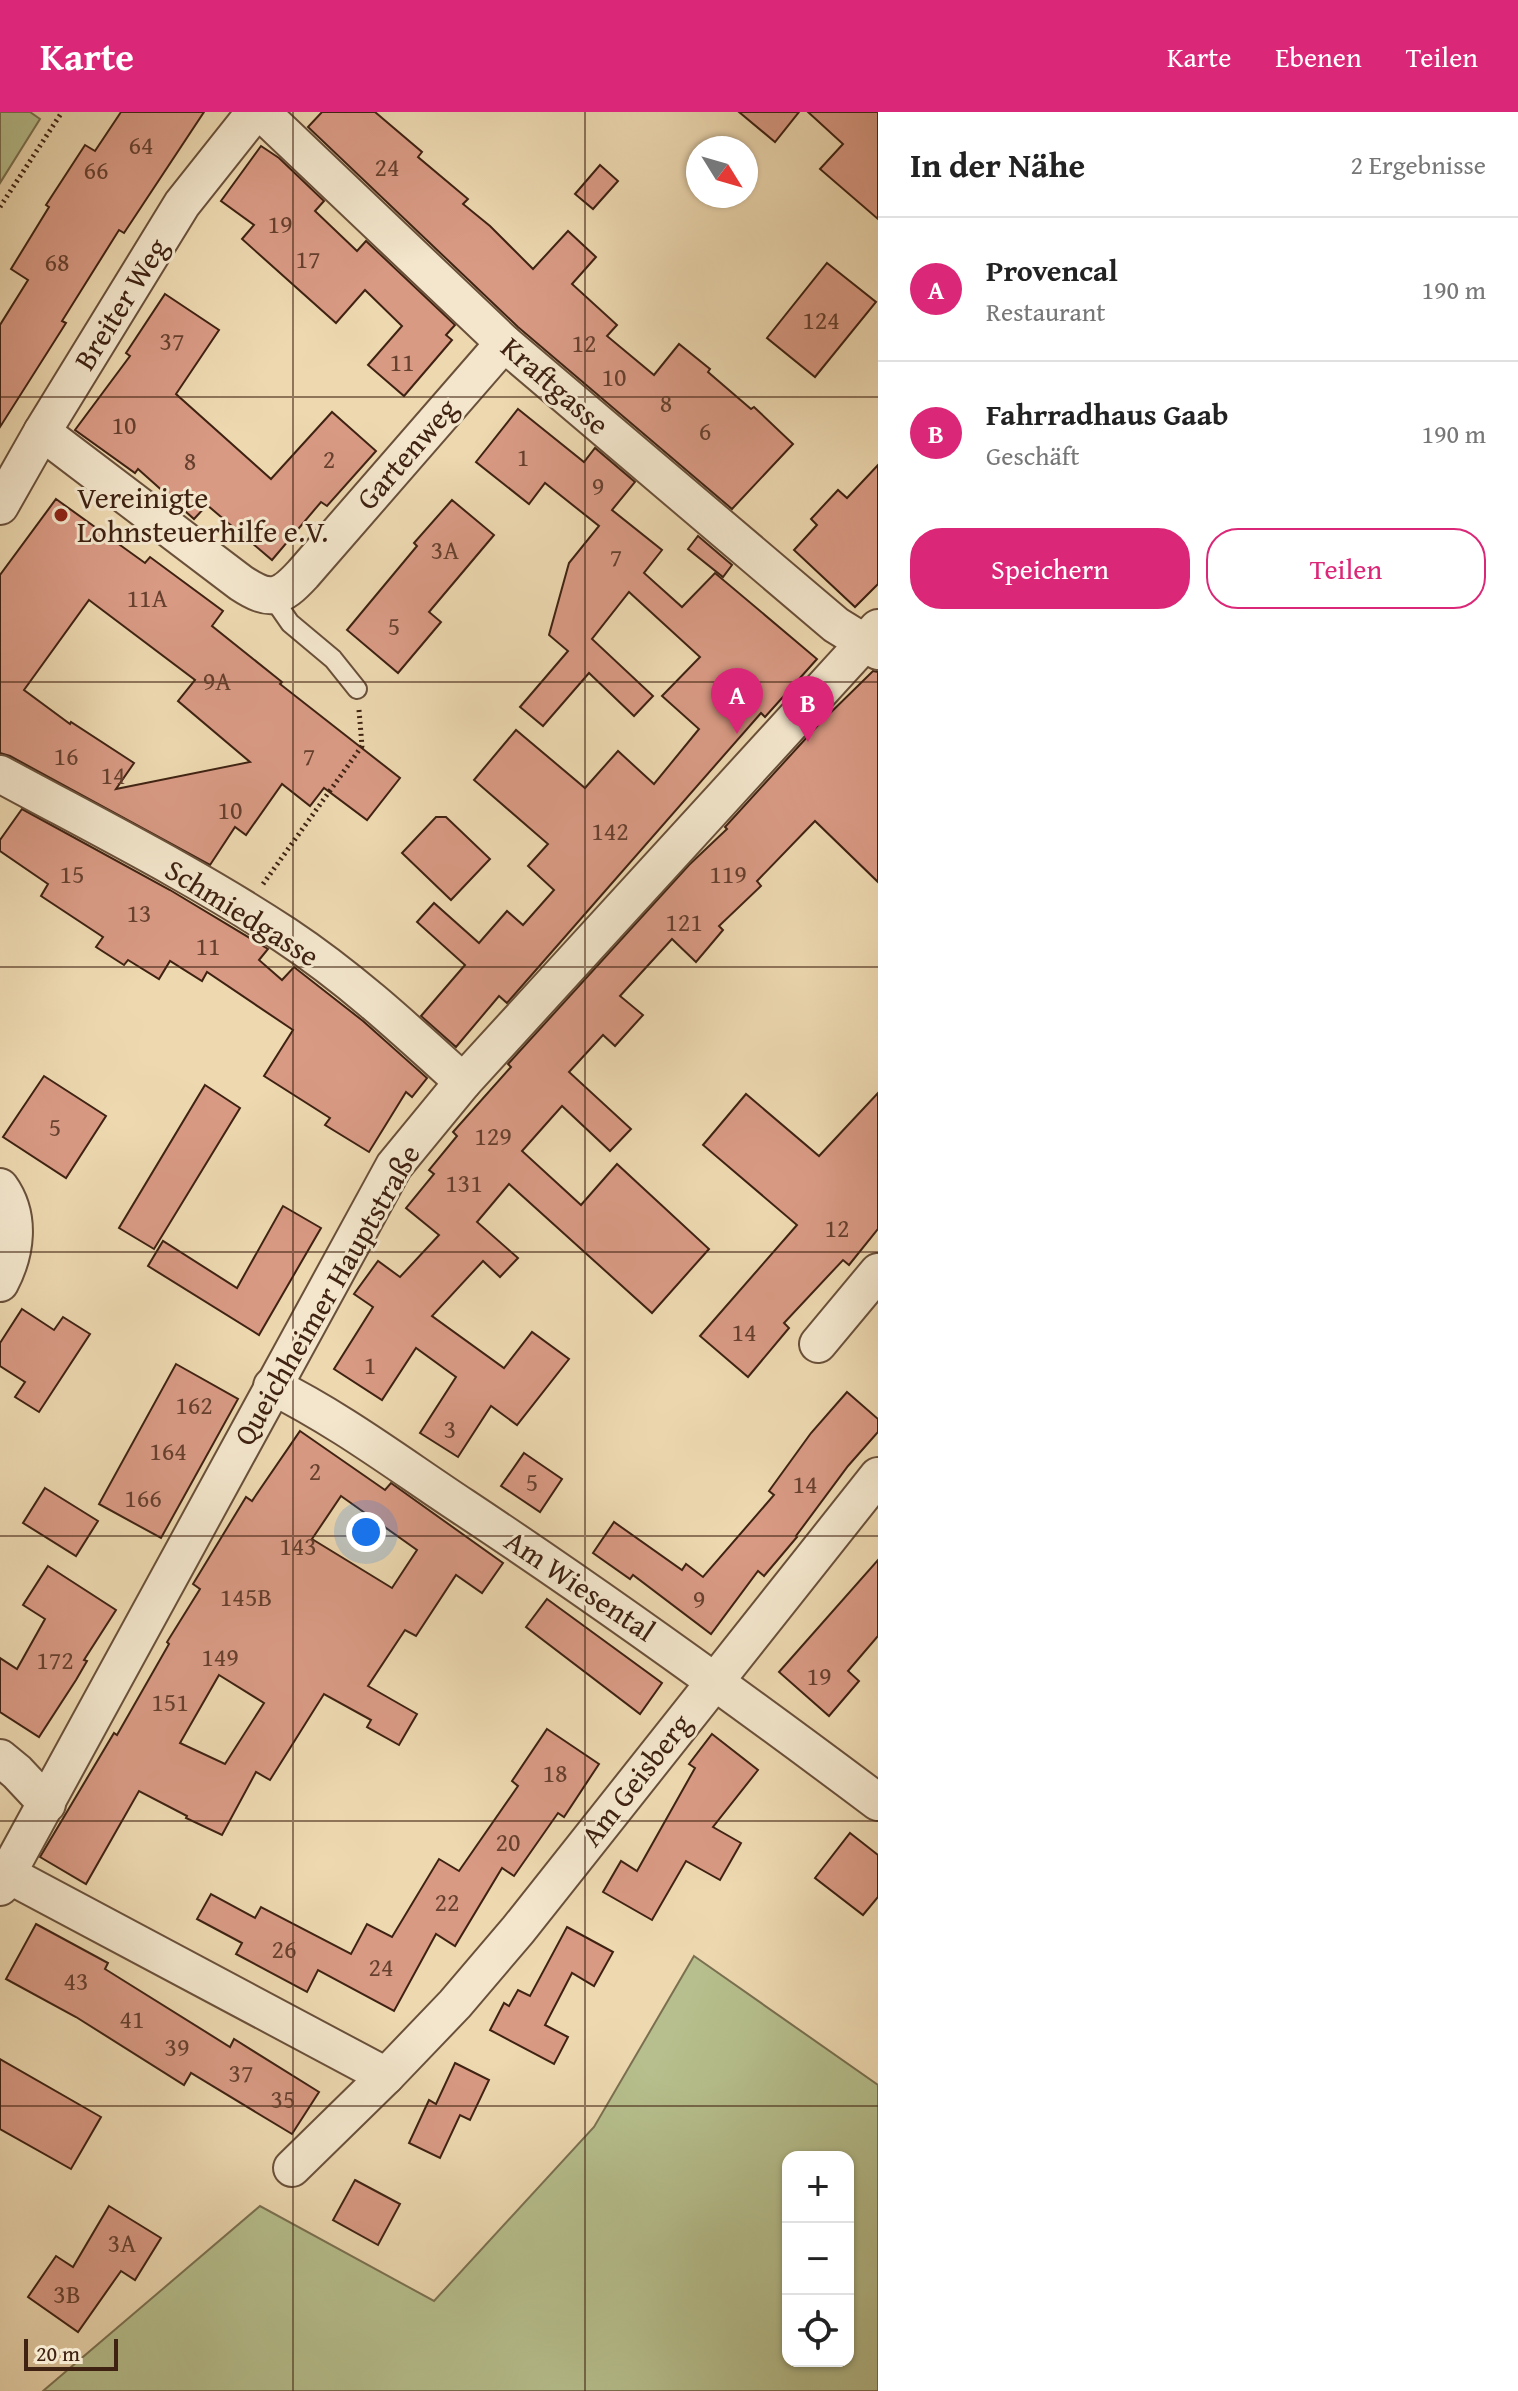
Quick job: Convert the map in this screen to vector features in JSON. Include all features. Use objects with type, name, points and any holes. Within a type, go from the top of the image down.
[{"type":"street","name":"Breiter Weg","points":[[0,506],[182,204],[255,112]]},
{"type":"street","name":"Kraftgasse","points":[[261,112],[504,343],[836,625],[873,641]]},
{"type":"street","name":"Gartenweg","points":[[272,597],[289,589],[303,574],[504,343]]},
{"type":"street","points":[[42,432],[241,583],[272,597]]},
{"type":"street","name":"Queichheimer Hauptstraße","points":[[4,1880],[394,1166],[463,1082],[873,641]]},
{"type":"street","name":"Schmiedgasse","points":[[0,774],[244,910],[338,973],[398,1022],[463,1082]]},
{"type":"street","points":[[0,1187],[11,1207],[14,1231],[13,1255],[0,1283]]},
{"type":"street","points":[[818,1344],[878,1272]]},
{"type":"street","name":"Am Wiesental","points":[[272,1386],[313,1408],[474,1514],[714,1680],[878,1802]]},
{"type":"street","name":"Am Geisberg","points":[[292,2168],[455,2004],[518,1930],[878,1476]]},
{"type":"street","points":[[0,1758],[47,1804]]},
{"type":"street","points":[[4,1880],[386,2076]]},
{"type":"lane","points":[[272,597],[290,623],[333,659],[357,689]]},
{"type":"path","points":[[0,207],[62,112]]},
{"type":"path","points":[[244,910],[362,746],[357,689]]},
{"type":"green space","points":[[0,112],[30,112],[40,119],[0,183]]},
{"type":"green space","points":[[694,1956],[878,2085],[878,2391],[43,2391],[260,2206],[434,2301],[594,2127]]},
{"type":"building","points":[[121,112],[204,112],[124,233],[119,230],[62,321],[66,323],[0,427],[0,325],[28,280],[11,269],[49,207],[46,205],[85,145],[95,151]]},
{"type":"building","points":[[322,112],[375,112],[422,152],[418,157],[468,199],[463,204],[533,269],[568,231],[596,257],[572,284],[617,325],[607,336],[654,375],[679,344],[793,444],[732,509],[518,327],[308,127]]},
{"type":"building","points":[[739,112],[799,112],[775,142]]},
{"type":"building","points":[[808,112],[878,112],[878,219],[820,169],[843,144]]},
{"type":"building","points":[[261,146],[279,158],[324,201],[315,211],[357,251],[366,241],[455,325],[446,335],[452,340],[404,396],[368,365],[402,326],[365,290],[336,323],[242,239],[254,225],[221,201]]},
{"type":"building","points":[[600,165],[618,181],[593,209],[575,194]]},
{"type":"building","points":[[827,263],[876,302],[815,377],[767,338]]},
{"type":"building","points":[[165,294],[219,330],[176,394],[271,479],[332,412],[376,451],[327,506],[321,502],[272,560],[207,505],[194,519],[138,469],[135,473],[75,430],[130,356],[126,353]]},
{"type":"building","points":[[518,409],[584,462],[595,448],[635,482],[612,510],[662,550],[644,573],[682,607],[715,573],[817,659],[765,717],[761,713],[507,1003],[499,996],[456,1047],[421,1016],[465,965],[417,922],[434,903],[479,943],[507,911],[523,925],[554,890],[528,866],[548,844],[474,780],[516,730],[585,788],[618,751],[654,784],[699,729],[662,696],[700,657],[629,592],[592,639],[653,696],[634,716],[589,673],[543,726],[520,707],[568,651],[549,635],[569,563],[599,526],[545,483],[529,504],[476,462]]},
{"type":"building","points":[[878,465],[878,584],[855,607],[794,550],[817,525],[811,519],[838,490],[847,498]]},
{"type":"building","points":[[56,499],[145,563],[150,557],[223,611],[212,626],[400,778],[367,820],[324,788],[310,806],[282,784],[246,835],[235,827],[210,865],[0,753],[0,575]],"holes":[[[89,600],[195,680],[178,701],[250,762],[116,789],[134,763],[70,724],[24,690]]]},
{"type":"building","points":[[452,500],[494,535],[429,612],[441,622],[398,673],[347,630],[417,546],[414,543]]},
{"type":"building","points":[[698,536],[732,565],[723,577],[688,549]]},
{"type":"building","points":[[873,671],[878,672],[878,882],[815,821],[757,881],[761,886],[719,926],[723,930],[696,962],[672,939],[620,996],[643,1015],[615,1046],[603,1035],[569,1072],[631,1129],[610,1151],[562,1106],[522,1151],[581,1205],[617,1164],[709,1249],[652,1313],[509,1184],[477,1222],[518,1258],[500,1277],[483,1261],[432,1316],[504,1368],[532,1332],[569,1359],[517,1425],[491,1406],[458,1457],[420,1433],[456,1377],[416,1348],[382,1400],[334,1369],[373,1307],[354,1294],[378,1261],[400,1277],[439,1235],[406,1208],[434,1174],[429,1170],[457,1136],[453,1132],[511,1067],[508,1064],[689,865],[727,829],[725,827],[819,724]]},
{"type":"building","points":[[22,809],[170,890],[268,949],[259,960],[282,980],[294,967],[363,1021],[427,1078],[412,1097],[406,1092],[369,1152],[325,1125],[330,1118],[264,1076],[293,1030],[207,972],[202,981],[170,961],[159,979],[128,960],[124,965],[96,947],[103,937],[41,896],[48,884],[0,851],[0,840]]},
{"type":"building","points":[[436,817],[446,817],[490,859],[451,900],[402,853]]},
{"type":"building","points":[[44,1076],[106,1116],[66,1178],[3,1137]]},
{"type":"building","points":[[205,1085],[240,1108],[154,1249],[119,1228]]},
{"type":"building","points":[[878,1093],[878,1229],[849,1265],[843,1260],[784,1323],[789,1328],[748,1377],[700,1336],[797,1225],[703,1145],[746,1094],[819,1156]]},
{"type":"building","points":[[283,1206],[321,1228],[259,1335],[148,1266],[163,1241],[237,1288]]},
{"type":"building","points":[[22,1309],[54,1330],[63,1317],[90,1334],[39,1412],[15,1397],[25,1382],[0,1366],[0,1343]]},
{"type":"building","points":[[176,1364],[238,1399],[161,1538],[99,1504]]},
{"type":"building","points":[[847,1392],[878,1419],[878,1432],[848,1466],[797,1537],[764,1576],[758,1571],[711,1634],[633,1575],[630,1579],[593,1553],[614,1522],[682,1570],[686,1564],[703,1577],[774,1495],[769,1491],[811,1433]]},
{"type":"building","points":[[300,1431],[385,1490],[391,1483],[503,1563],[482,1593],[456,1575],[416,1636],[405,1630],[368,1686],[417,1714],[399,1745],[367,1727],[371,1720],[324,1694],[270,1780],[256,1772],[222,1835],[139,1791],[86,1884],[40,1857],[114,1733],[117,1735],[169,1644],[167,1642],[200,1589],[193,1584],[246,1497],[252,1501]],"holes":[[[341,1496],[417,1550],[392,1588],[312,1539]],[[219,1675],[264,1703],[225,1764],[180,1743]]]},
{"type":"building","points":[[524,1453],[562,1479],[540,1512],[501,1486]]},
{"type":"building","points":[[45,1488],[98,1521],[76,1556],[23,1523]]},
{"type":"building","points":[[878,1560],[878,1636],[848,1671],[859,1681],[829,1716],[779,1672]]},
{"type":"building","points":[[48,1566],[116,1610],[39,1737],[0,1712],[0,1658],[17,1669],[45,1619],[23,1605]]},
{"type":"building","points":[[547,1599],[662,1683],[640,1714],[526,1627]]},
{"type":"building","points":[[547,1729],[599,1764],[564,1817],[558,1813],[514,1876],[502,1868],[455,1946],[436,1934],[394,2011],[318,1970],[307,1992],[236,1954],[242,1943],[197,1919],[211,1894],[255,1918],[261,1907],[351,1954],[367,1924],[392,1937],[439,1859],[459,1871],[518,1786],[512,1781]]},
{"type":"building","points":[[712,1734],[758,1770],[713,1827],[741,1843],[720,1880],[686,1861],[652,1920],[603,1892],[621,1861],[637,1871],[695,1768],[689,1764]]},
{"type":"building","points":[[850,1833],[878,1855],[878,1897],[863,1915],[815,1878]]},
{"type":"building","points":[[36,1924],[108,1963],[105,1969],[230,2047],[234,2039],[319,2092],[292,2134],[191,2073],[184,2085],[76,2017],[6,1979]]},
{"type":"building","points":[[567,1927],[613,1952],[594,1986],[572,1973],[545,2025],[568,2037],[554,2064],[490,2030],[504,2003],[509,2006],[518,1990],[530,1996]]},
{"type":"building","points":[[0,2059],[101,2117],[71,2169],[0,2129]]},
{"type":"building","points":[[455,2063],[489,2080],[470,2120],[460,2115],[440,2158],[409,2143],[429,2100],[436,2104]]},
{"type":"building","points":[[355,2180],[400,2204],[378,2245],[333,2220]]},
{"type":"building","points":[[109,2206],[161,2238],[135,2280],[121,2271],[78,2332],[28,2297],[56,2256],[73,2267]]},
{"type":"place","name":"Vereinigte Lohnsteuerhilfe e.V.","points":[[61,515]]},
{"type":"place","name":"Provencal","points":[[737,734]]},
{"type":"place","name":"Fahrradhaus Gaab","points":[[808,742]]}]
